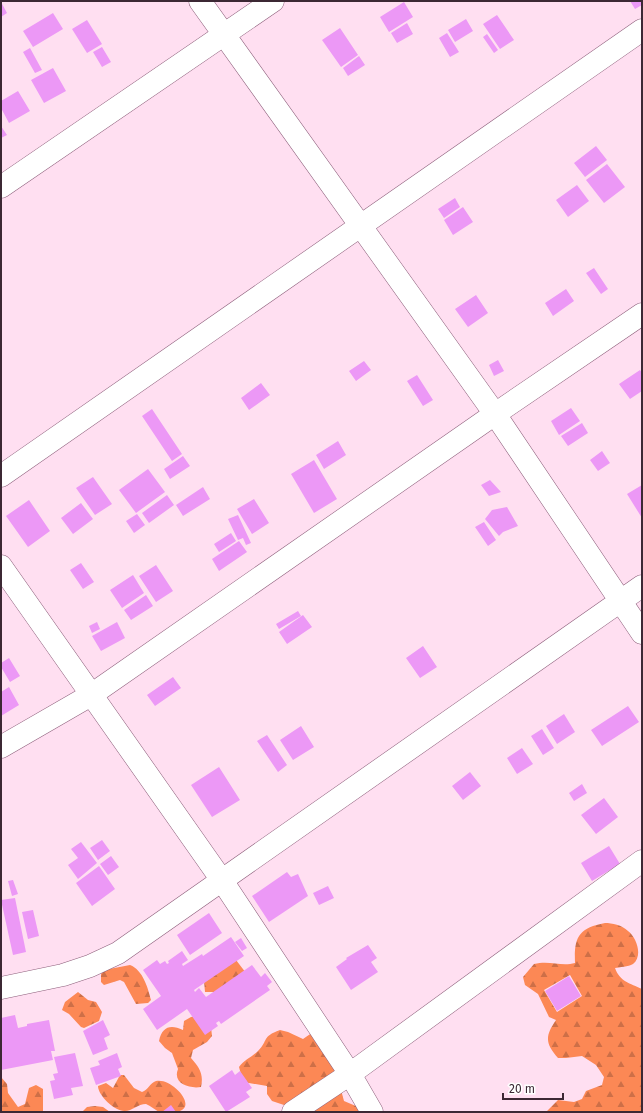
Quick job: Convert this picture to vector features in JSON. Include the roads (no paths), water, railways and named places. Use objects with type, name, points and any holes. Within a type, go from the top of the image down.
[{"type":"street","points":[[200,1],[495,414],[642,633]]},
{"type":"street","points":[[1,187],[273,1]]},
{"type":"street","points":[[1,476],[642,30]]},
{"type":"street","points":[[1,747],[91,695],[495,414],[642,314]]},
{"type":"street","points":[[1,566],[221,879],[350,1074],[372,1112]]},
{"type":"street","points":[[1,988],[63,975],[90,966],[118,953],[221,879],[642,586]]},
{"type":"street","points":[[293,1112],[350,1074],[642,861]]}]
